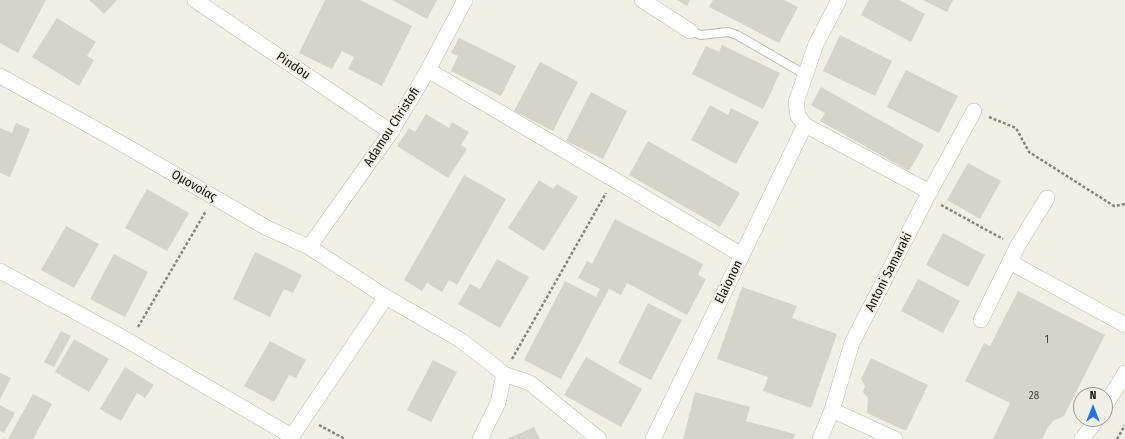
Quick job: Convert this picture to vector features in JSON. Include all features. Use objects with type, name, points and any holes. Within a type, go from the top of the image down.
[{"type":"street","name":"Pindou","points":[[195,0],[391,132]]},
{"type":"street","name":"Adamou Christofi","points":[[309,247],[391,132],[428,70],[465,0]]},
{"type":"street","points":[[642,0],[690,32]]},
{"type":"street","points":[[839,0],[816,44],[796,102],[798,116],[805,125],[928,195]]},
{"type":"street","points":[[428,70],[742,255]]},
{"type":"street","name":"Ομονοίας","points":[[0,76],[267,228],[309,247],[386,297],[462,341],[504,374],[530,383],[599,439]]},
{"type":"street","name":"Antoni Samaraki","points":[[820,439],[832,410],[852,343],[928,195],[974,111]]},
{"type":"street","name":"Elaionon","points":[[653,439],[805,125]]},
{"type":"street","points":[[981,320],[1017,247],[1047,198]]},
{"type":"street","points":[[1010,262],[1125,325]]},
{"type":"street","points":[[0,271],[130,342],[292,438],[386,297]]},
{"type":"street","points":[[1113,393],[1125,373]]},
{"type":"street","points":[[480,439],[498,403],[504,374]]},
{"type":"street","points":[[832,410],[895,439]]},
{"type":"street","points":[[1082,439],[1091,427]]},
{"type":"lane","points":[[690,32],[701,36],[728,32],[737,34],[806,75]]},
{"type":"path","points":[[974,111],[1016,128],[1030,152],[1114,206],[1125,204]]},
{"type":"path","points":[[504,374],[614,179]]},
{"type":"path","points":[[928,195],[1017,247]]},
{"type":"path","points":[[130,342],[213,197]]},
{"type":"path","points":[[306,418],[345,439]]},
{"type":"path","points":[[1117,439],[1125,427]]},
{"type":"building","points":[[0,0],[46,0],[18,53],[0,43]]},
{"type":"building","points":[[89,0],[117,0],[104,14]]},
{"type":"building","points":[[325,0],[360,0],[412,26],[382,86],[348,69],[354,57],[342,51],[332,69],[299,53]]},
{"type":"building","points":[[392,0],[437,0],[427,19]]},
{"type":"building","points":[[677,0],[690,0],[687,6]]},
{"type":"building","points":[[713,0],[784,0],[798,7],[779,43],[709,7]]},
{"type":"building","points":[[869,0],[899,0],[925,14],[911,42],[861,15]]},
{"type":"building","points":[[923,0],[953,0],[947,12]]},
{"type":"building","points":[[57,18],[96,42],[87,56],[94,60],[79,86],[32,57]]},
{"type":"building","points":[[840,35],[892,61],[875,96],[823,71]]},
{"type":"building","points":[[459,38],[516,66],[501,96],[451,71],[458,56],[451,53]]},
{"type":"building","points":[[722,45],[780,73],[763,109],[692,74],[706,46],[719,52]]},
{"type":"building","points":[[540,62],[578,82],[553,131],[514,111]]},
{"type":"building","points":[[906,70],[958,96],[939,133],[887,107]]},
{"type":"building","points":[[821,87],[924,145],[909,171],[820,121],[825,113],[811,105]]},
{"type":"building","points":[[591,92],[627,111],[603,159],[566,141]]},
{"type":"building","points":[[710,105],[728,115],[731,108],[759,122],[736,164],[691,140]]},
{"type":"building","points":[[426,114],[449,128],[452,122],[469,132],[461,145],[467,149],[448,178],[397,146],[409,128],[415,132]]},
{"type":"building","points":[[16,123],[30,129],[10,177],[0,173],[0,128],[12,133]]},
{"type":"building","points":[[648,141],[740,193],[720,227],[629,175]]},
{"type":"building","points":[[968,163],[1001,181],[980,219],[947,200]]},
{"type":"building","points":[[464,175],[506,199],[457,285],[449,280],[442,292],[427,283],[422,291],[404,280]]},
{"type":"building","points":[[539,180],[553,189],[557,184],[578,197],[544,251],[508,228]]},
{"type":"building","points":[[147,189],[189,213],[167,251],[125,228]]},
{"type":"building","points":[[615,219],[703,264],[698,275],[706,279],[687,315],[627,283],[621,295],[609,289],[561,379],[524,360],[565,281],[596,297],[600,289],[578,278],[587,261],[592,264]]},
{"type":"building","points":[[66,226],[99,244],[74,288],[41,270]]},
{"type":"building","points":[[943,233],[985,255],[968,287],[926,265]]},
{"type":"building","points":[[255,252],[302,275],[293,293],[284,289],[270,317],[233,299]]},
{"type":"building","points":[[114,254],[148,272],[125,317],[90,299]]},
{"type":"building","points":[[497,259],[529,277],[500,328],[458,304],[470,284],[480,289]]},
{"type":"building","points":[[918,279],[960,301],[943,333],[901,311]]},
{"type":"building","points":[[742,287],[797,306],[792,318],[837,334],[811,408],[763,391],[768,377],[717,359]]},
{"type":"building","points":[[1018,291],[1105,335],[1079,387],[1073,387],[1073,398],[1064,416],[1053,421],[1042,439],[993,439],[1010,403],[965,381],[984,343],[990,346]]},
{"type":"building","points":[[648,303],[682,320],[651,380],[618,363]]},
{"type":"building","points":[[61,331],[71,336],[54,367],[44,362]]},
{"type":"building","points":[[74,339],[109,359],[89,392],[55,372]]},
{"type":"building","points":[[270,341],[306,360],[296,378],[289,375],[274,402],[244,386]]},
{"type":"building","points":[[586,357],[642,389],[621,427],[564,395]]},
{"type":"building","points":[[871,358],[928,385],[906,431],[867,413],[868,398],[863,392],[865,386],[861,379]]},
{"type":"building","points":[[433,360],[457,372],[431,422],[407,410]]},
{"type":"building","points":[[125,367],[154,385],[145,398],[137,393],[121,421],[100,409]]},
{"type":"building","points":[[0,373],[11,378],[0,399]]},
{"type":"building","points":[[695,392],[750,407],[746,421],[795,434],[793,439],[683,439]]},
{"type":"building","points":[[33,394],[52,404],[33,439],[8,439]]},
{"type":"building","points":[[0,405],[15,413],[4,433],[0,431]]},
{"type":"building","points":[[534,427],[540,439],[509,439],[509,438]]}]
